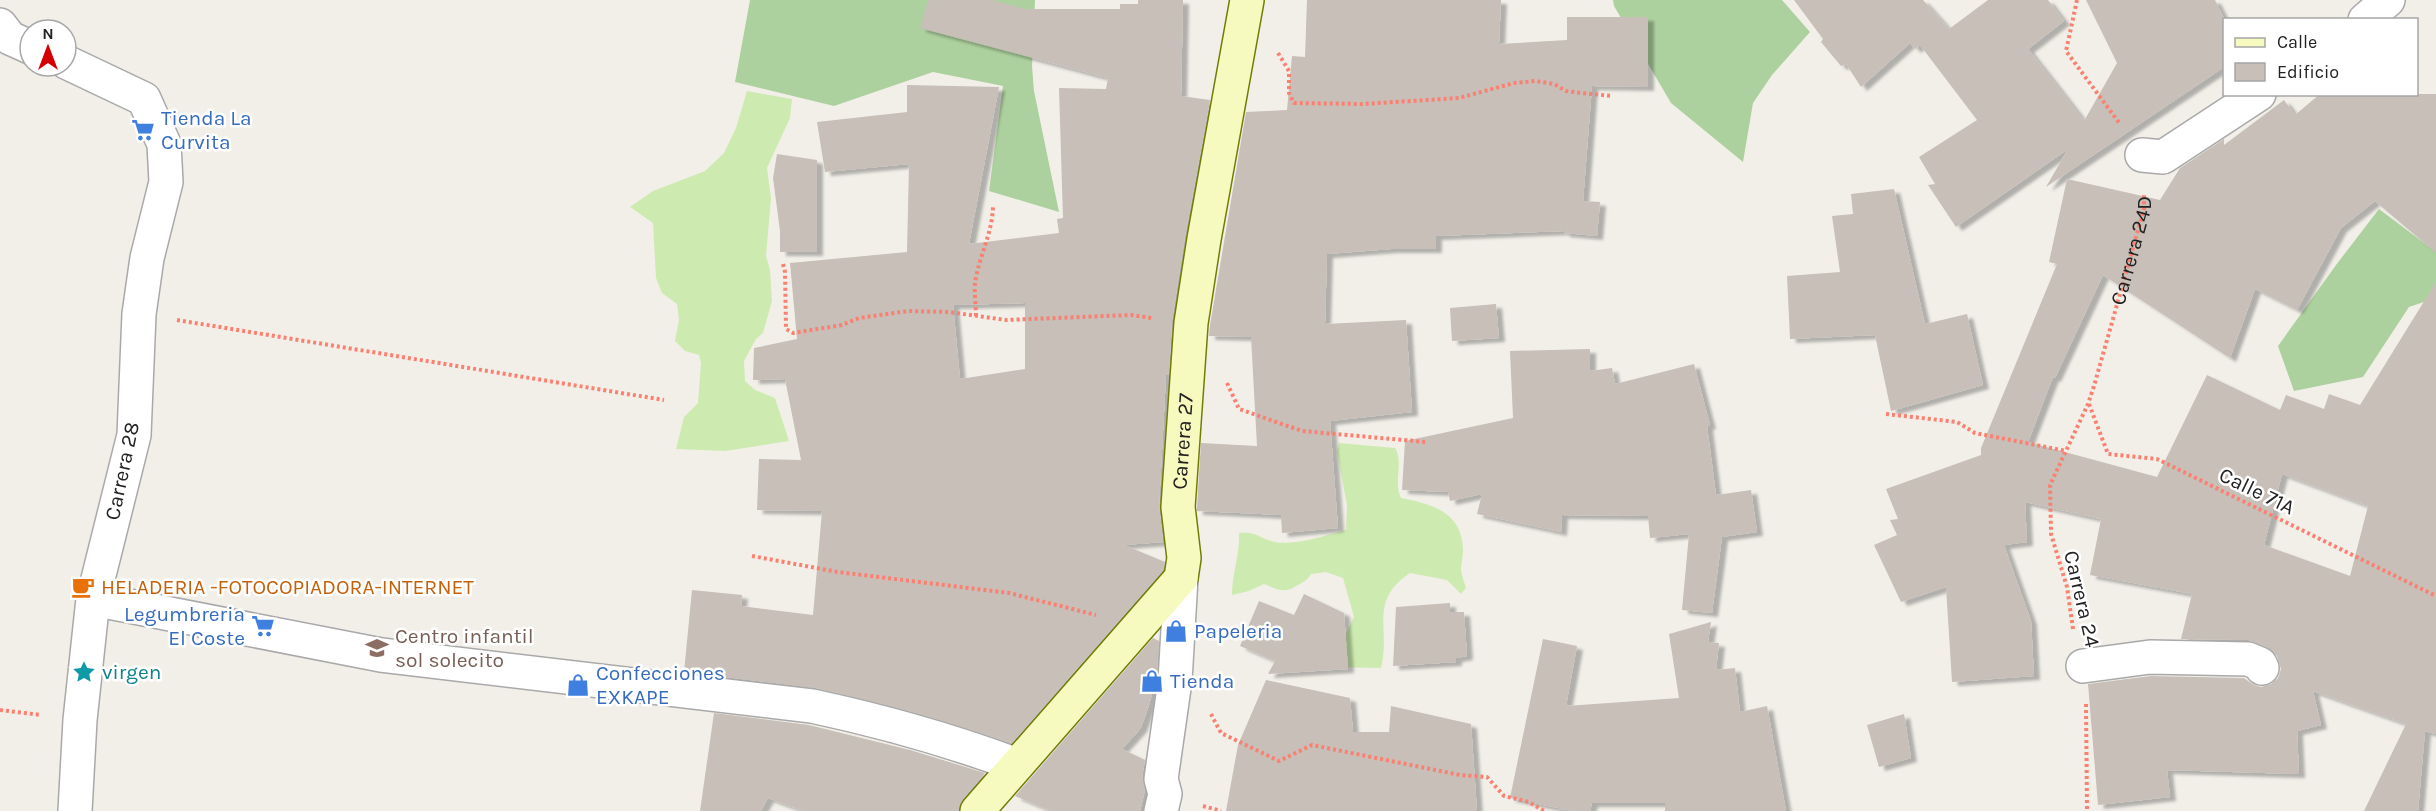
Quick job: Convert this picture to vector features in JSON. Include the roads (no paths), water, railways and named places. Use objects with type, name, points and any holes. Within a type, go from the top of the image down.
[{"type":"street","points":[[2367,18],[2388,0]]},
{"type":"street","name":"Carrera 27","points":[[1181,578],[1184,558],[1178,507],[1191,323],[1244,16]]},
{"type":"street","points":[[0,25],[10,38],[18,42]]},
{"type":"street","name":"Carrera 28","points":[[75,811],[80,720],[93,598],[134,435],[139,314],[147,258],[165,182],[164,144],[144,99],[78,68]]},
{"type":"street","points":[[2142,155],[2163,156],[2256,96]]},
{"type":"street","points":[[977,811],[1181,578]]},
{"type":"street","points":[[1161,811],[1165,794],[1161,779],[1175,681],[1181,578]]},
{"type":"street","points":[[93,598],[381,655],[812,706],[865,717],[954,742],[1017,765]]},
{"type":"street","points":[[2083,666],[2150,657],[2248,659],[2260,664],[2262,668]]},
{"type":"place","name":"Tienda La Curvita","points":[[143,130]]},
{"type":"place","name":"HELADERIA -FOTOCOPIADORA-INTERNET","points":[[83,587]]},
{"type":"place","name":"Legumbreria El Coste","points":[[263,626]]},
{"type":"place","name":"Papeleria","points":[[1176,631]]},
{"type":"place","name":"Centro infantil sol solecito","points":[[377,648]]},
{"type":"place","name":"virgen","points":[[84,672]]},
{"type":"place","name":"Tienda","points":[[1152,681]]},
{"type":"place","name":"Confecciones EXKAPE","points":[[578,685]]}]
